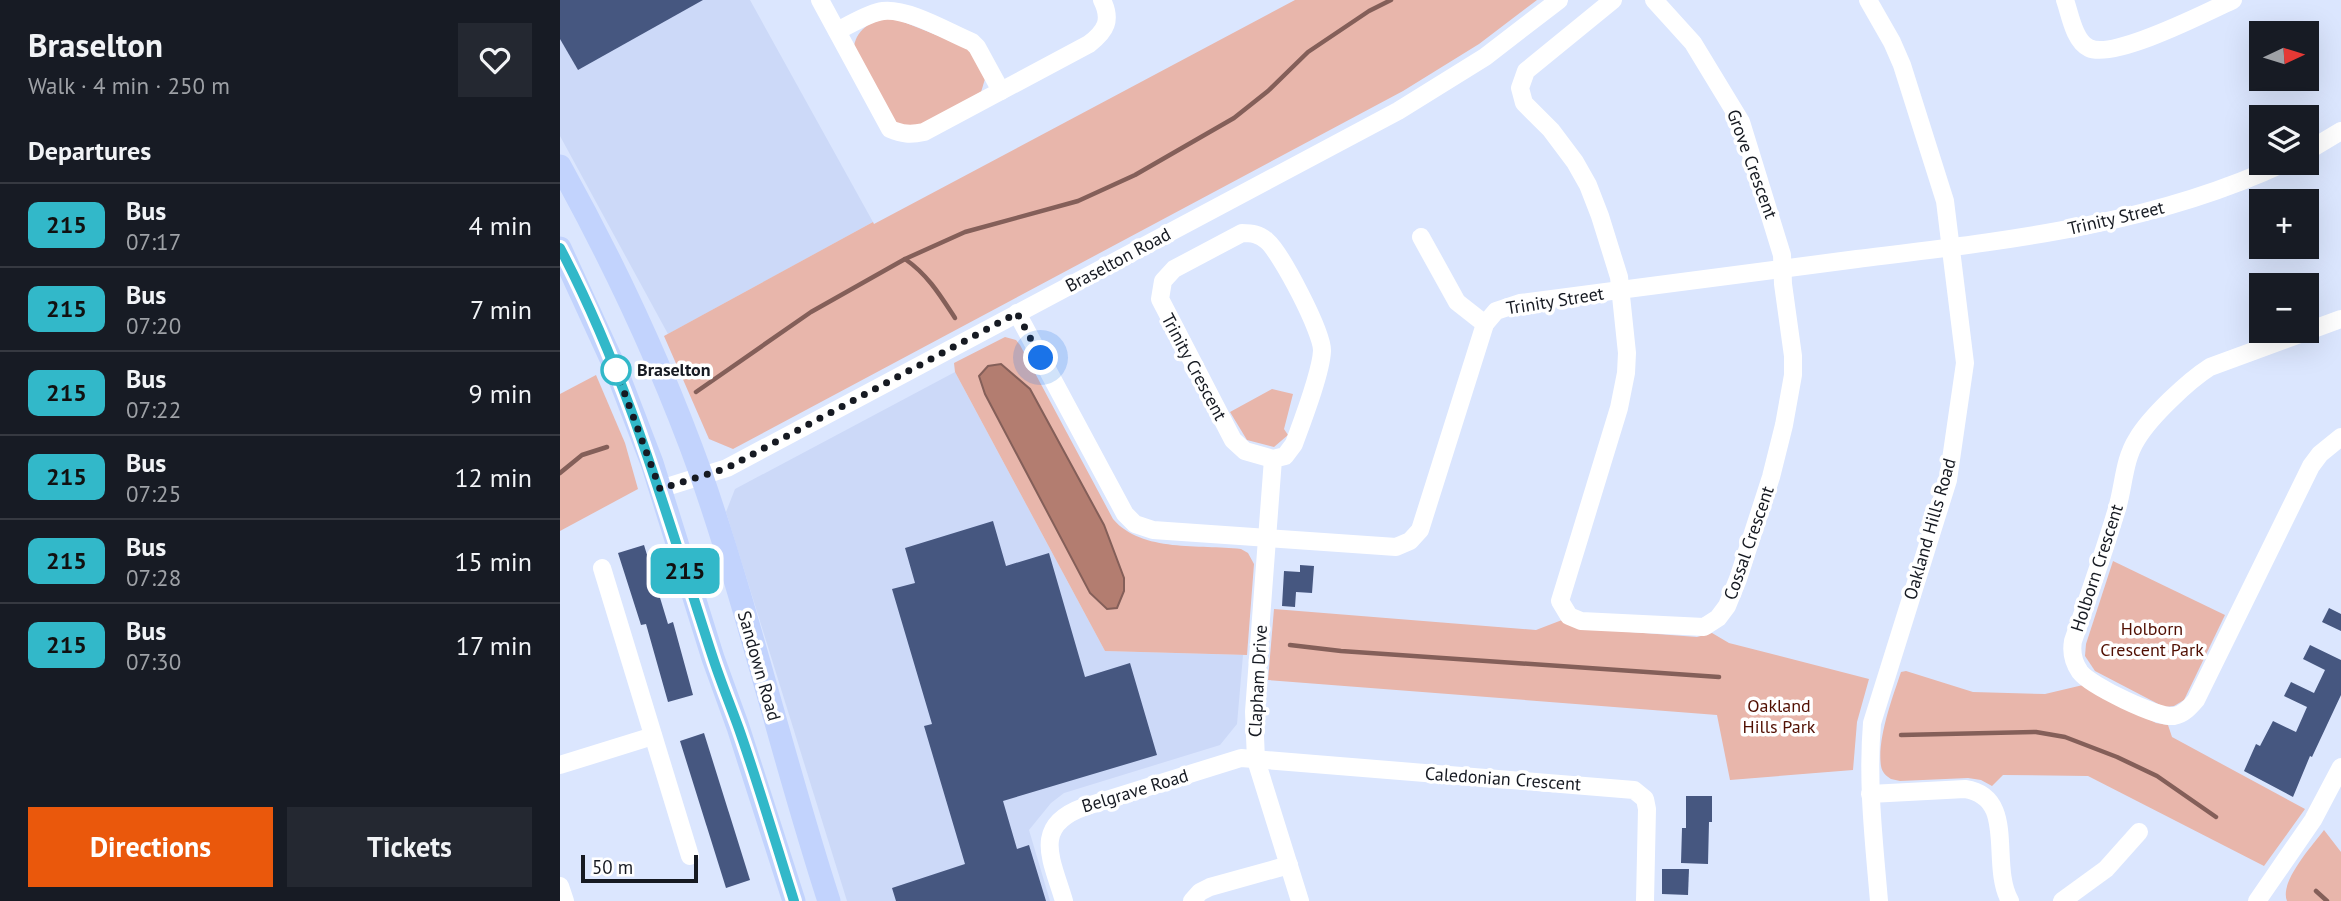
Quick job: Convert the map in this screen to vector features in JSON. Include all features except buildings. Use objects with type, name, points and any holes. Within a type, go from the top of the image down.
[{"type":"main road","name":"Sandown Road","points":[[560,166],[623,287],[672,398],[702,477],[829,901]]},
{"type":"main road","name":"Sandown Road","points":[[560,248],[617,373],[660,489],[794,901]]},
{"type":"street","points":[[820,0],[890,129],[902,134],[924,132],[1089,44],[1100,36],[1107,21],[1107,11],[1102,0]]},
{"type":"street","name":"Braselton Road","points":[[660,489],[727,468],[1398,111],[1485,57],[1559,0]]},
{"type":"street","points":[[1613,0],[1526,71],[1520,88],[1524,103],[1563,145],[1588,185],[1619,277],[1620,290]]},
{"type":"street","name":"Grove Crescent","points":[[1654,0],[1693,43],[1741,122],[1777,235],[1782,269]]},
{"type":"street","name":"Oakland Hills Road","points":[[1868,0],[1902,65],[1945,201],[1965,363],[1948,480],[1872,723],[1869,753],[1870,794],[1879,901]]},
{"type":"street","points":[[2066,0],[2079,38],[2089,48],[2100,51],[2147,39],[2233,0]]},
{"type":"street","points":[[837,31],[880,11],[894,10],[972,42],[1000,91]]},
{"type":"street","points":[[2319,144],[2341,131]]},
{"type":"street","name":"Trinity Street","points":[[1017,313],[1129,520],[1140,527],[1389,547],[1404,545],[1416,536],[1423,523],[1485,324],[1496,311],[1509,306],[1620,290],[2067,230],[2136,216],[2215,191],[2254,175]]},
{"type":"street","name":"Trinity Crescent","points":[[1242,233],[1262,236],[1275,250],[1315,324],[1323,348],[1294,444],[1285,456],[1273,459],[1245,450],[1233,440],[1160,299],[1163,281],[1174,269],[1242,233]]},
{"type":"street","points":[[1421,237],[1457,302],[1485,324]]},
{"type":"street","name":"Cossal Crescent","points":[[1620,290],[1627,353],[1623,390],[1560,595],[1561,607],[1569,616],[1581,621],[1704,627],[1723,612],[1738,579],[1772,477],[1784,425],[1793,375],[1793,356],[1782,269]]},
{"type":"street","name":"Holborn Crescent","points":[[2341,319],[2210,367],[2151,420],[2137,439],[2129,455],[2117,509],[2073,641],[2072,655],[2082,675],[2150,712],[2166,716],[2183,713],[2196,699],[2311,466],[2320,454],[2341,438]]},
{"type":"street","points":[[1267,538],[1273,459]]},
{"type":"street","name":"Clapham Drive","points":[[1267,538],[1254,712],[1256,760],[1300,901]]},
{"type":"street","points":[[602,568],[690,856]]},
{"type":"street","points":[[560,765],[653,736]]},
{"type":"street","name":"Belgrave Road","points":[[1064,901],[1048,846],[1052,828],[1060,818],[1084,807],[1241,758],[1256,760]]},
{"type":"street","name":"Caledonian Crescent","points":[[1256,760],[1634,790],[1644,800],[1647,809],[1645,901]]},
{"type":"street","points":[[2261,899],[2313,820],[2341,767]]},
{"type":"street","points":[[1870,794],[1965,789],[1984,794],[1996,812],[2003,884],[2010,901]]},
{"type":"street","points":[[2062,901],[2106,869],[2139,832]]},
{"type":"street","points":[[1192,901],[1200,892],[1210,887],[1289,865]]},
{"type":"street","points":[[560,886],[565,901]]},
{"type":"shaded area","points":[[560,0],[750,0],[873,222],[668,334],[560,136]]},
{"type":"shaded area","points":[[1001,364],[1030,389],[1104,525],[1124,578],[1124,591],[1117,608],[1107,609],[1090,593],[985,394],[979,376],[988,366]]},
{"type":"shaded area","points":[[955,372],[1105,651],[1243,655],[1237,724],[1220,745],[1064,793],[1051,803],[1029,830],[1050,901],[847,901],[726,512],[735,489]]},
{"type":"green space","points":[[1295,0],[1537,0],[1479,44],[1403,91],[733,449],[709,439],[664,336],[873,222],[874,224]]},
{"type":"green space","points":[[891,17],[969,48],[985,79],[981,92],[911,130],[891,120],[854,46],[867,25]]},
{"type":"green space","points":[[1005,337],[1016,340],[1020,345],[1113,519],[1125,530],[1155,542],[1241,549],[1248,553],[1254,564],[1247,655],[1105,651],[955,372],[954,363]]},
{"type":"green space","points":[[596,375],[625,443],[638,489],[560,531],[560,394]]},
{"type":"green space","points":[[1272,389],[1293,394],[1284,429],[1288,435],[1274,447],[1247,440],[1230,412]]},
{"type":"green space","name":"Holborn Crescent Park","points":[[2113,561],[2225,615],[2184,700],[2174,706],[2164,707],[2095,671],[2085,656],[2086,644]]},
{"type":"green space","name":"Oakland Hills Park","points":[[1274,609],[1536,630],[1562,620],[1577,628],[1697,637],[1712,633],[1729,643],[1869,679],[1857,722],[1853,770],[1730,780],[1717,715],[1268,680]]},
{"type":"green space","points":[[1906,671],[1973,692],[2045,694],[2083,685],[2156,723],[2168,725],[2172,737],[2305,809],[2264,866],[2088,776],[2003,775],[1992,786],[1981,780],[1968,778],[1900,781],[1891,779],[1884,774],[1882,768],[1881,744],[1901,672]]},
{"type":"green space","points":[[2324,830],[2341,852],[2341,901],[2287,901],[2286,893],[2292,874]]},
{"type":"waterway","points":[[696,392],[811,312],[905,259],[965,232],[1078,201],[1135,175],[1234,118],[1268,91],[1308,52],[1369,11],[1391,0]]},
{"type":"waterway","points":[[905,259],[939,293],[955,318]]},
{"type":"waterway","points":[[560,473],[582,455],[607,447]]},
{"type":"waterway","points":[[1290,645],[1341,651],[1719,677]]},
{"type":"waterway","points":[[1901,735],[2036,732],[2065,737],[2157,776],[2216,817]]},
{"type":"waterway","points":[[2316,891],[2327,901]]},
{"type":"bus line","name":"215","points":[[560,248],[617,373],[650,460],[794,901]]},
{"type":"place","name":"Braselton","points":[[616,370]]},
{"type":"route","points":[[616,370],[660,489],[727,468],[1017,313],[1041,358]]}]
